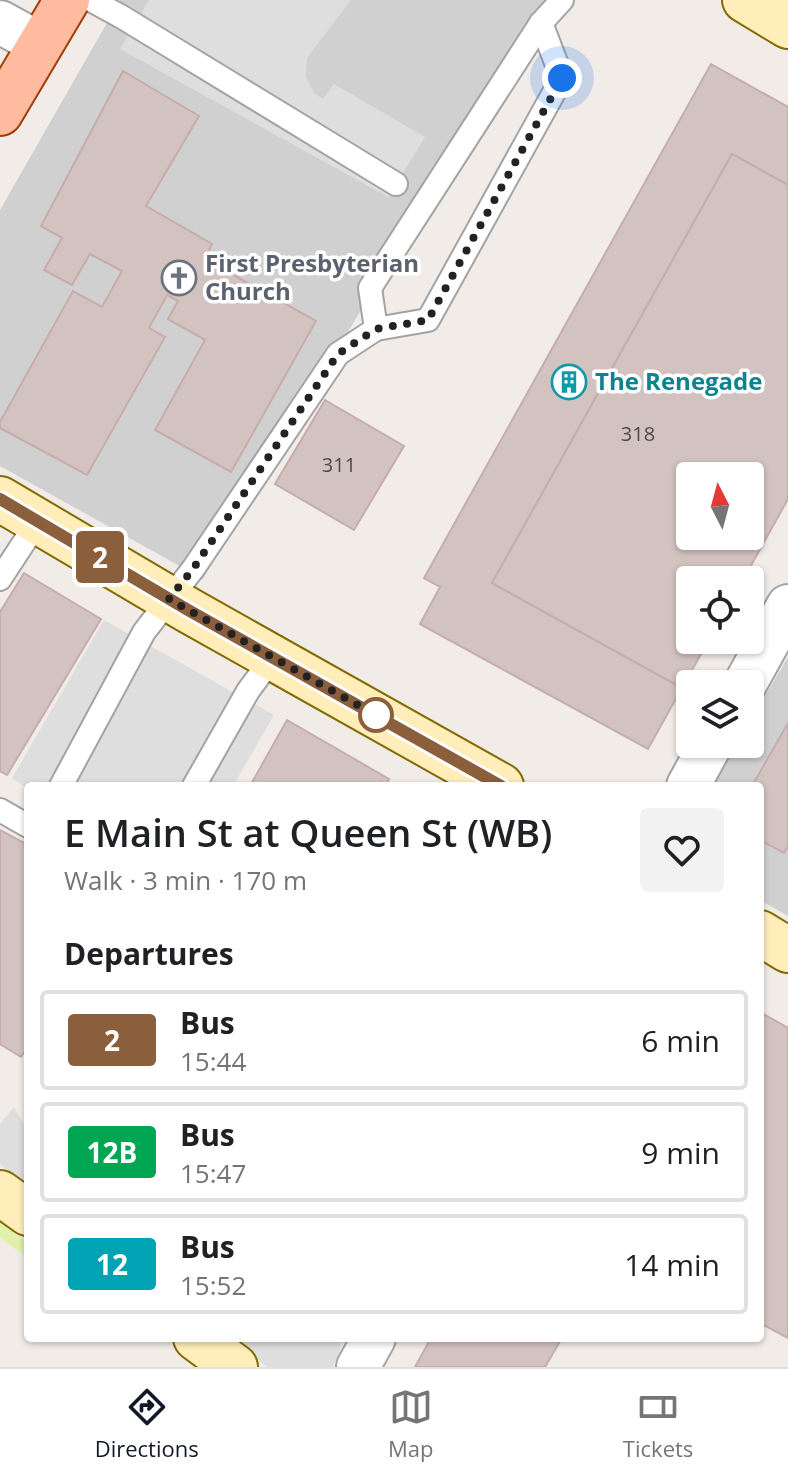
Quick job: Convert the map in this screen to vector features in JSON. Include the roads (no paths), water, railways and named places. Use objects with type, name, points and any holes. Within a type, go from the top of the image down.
[{"type":"main road","points":[[0,113],[67,0]]},
{"type":"street","points":[[745,0],[788,26]]},
{"type":"street","points":[[0,22],[40,44]]},
{"type":"street","points":[[0,499],[169,599],[494,782]]},
{"type":"street","points":[[753,670],[788,606]]},
{"type":"street","points":[[690,782],[703,758]]},
{"type":"street","points":[[764,935],[788,950]]},
{"type":"street","points":[[0,1193],[24,1210]]},
{"type":"street","points":[[201,1342],[235,1367]]},
{"type":"street","points":[[358,1367],[372,1342]]},
{"type":"lane","points":[[91,0],[396,184]]},
{"type":"lane","points":[[376,329],[370,288],[541,23],[562,0]]},
{"type":"lane","points":[[63,782],[144,632],[193,569],[338,354],[376,329],[428,320],[562,78],[541,23]]},
{"type":"lane","points":[[0,579],[38,521]]},
{"type":"lane","points":[[196,782],[248,691],[273,657]]},
{"type":"lane","points":[[0,810],[24,824]]},
{"type":"place","name":"First Presbyterian Church","points":[[179,278]]},
{"type":"place","name":"The Renegade","points":[[569,382]]}]
